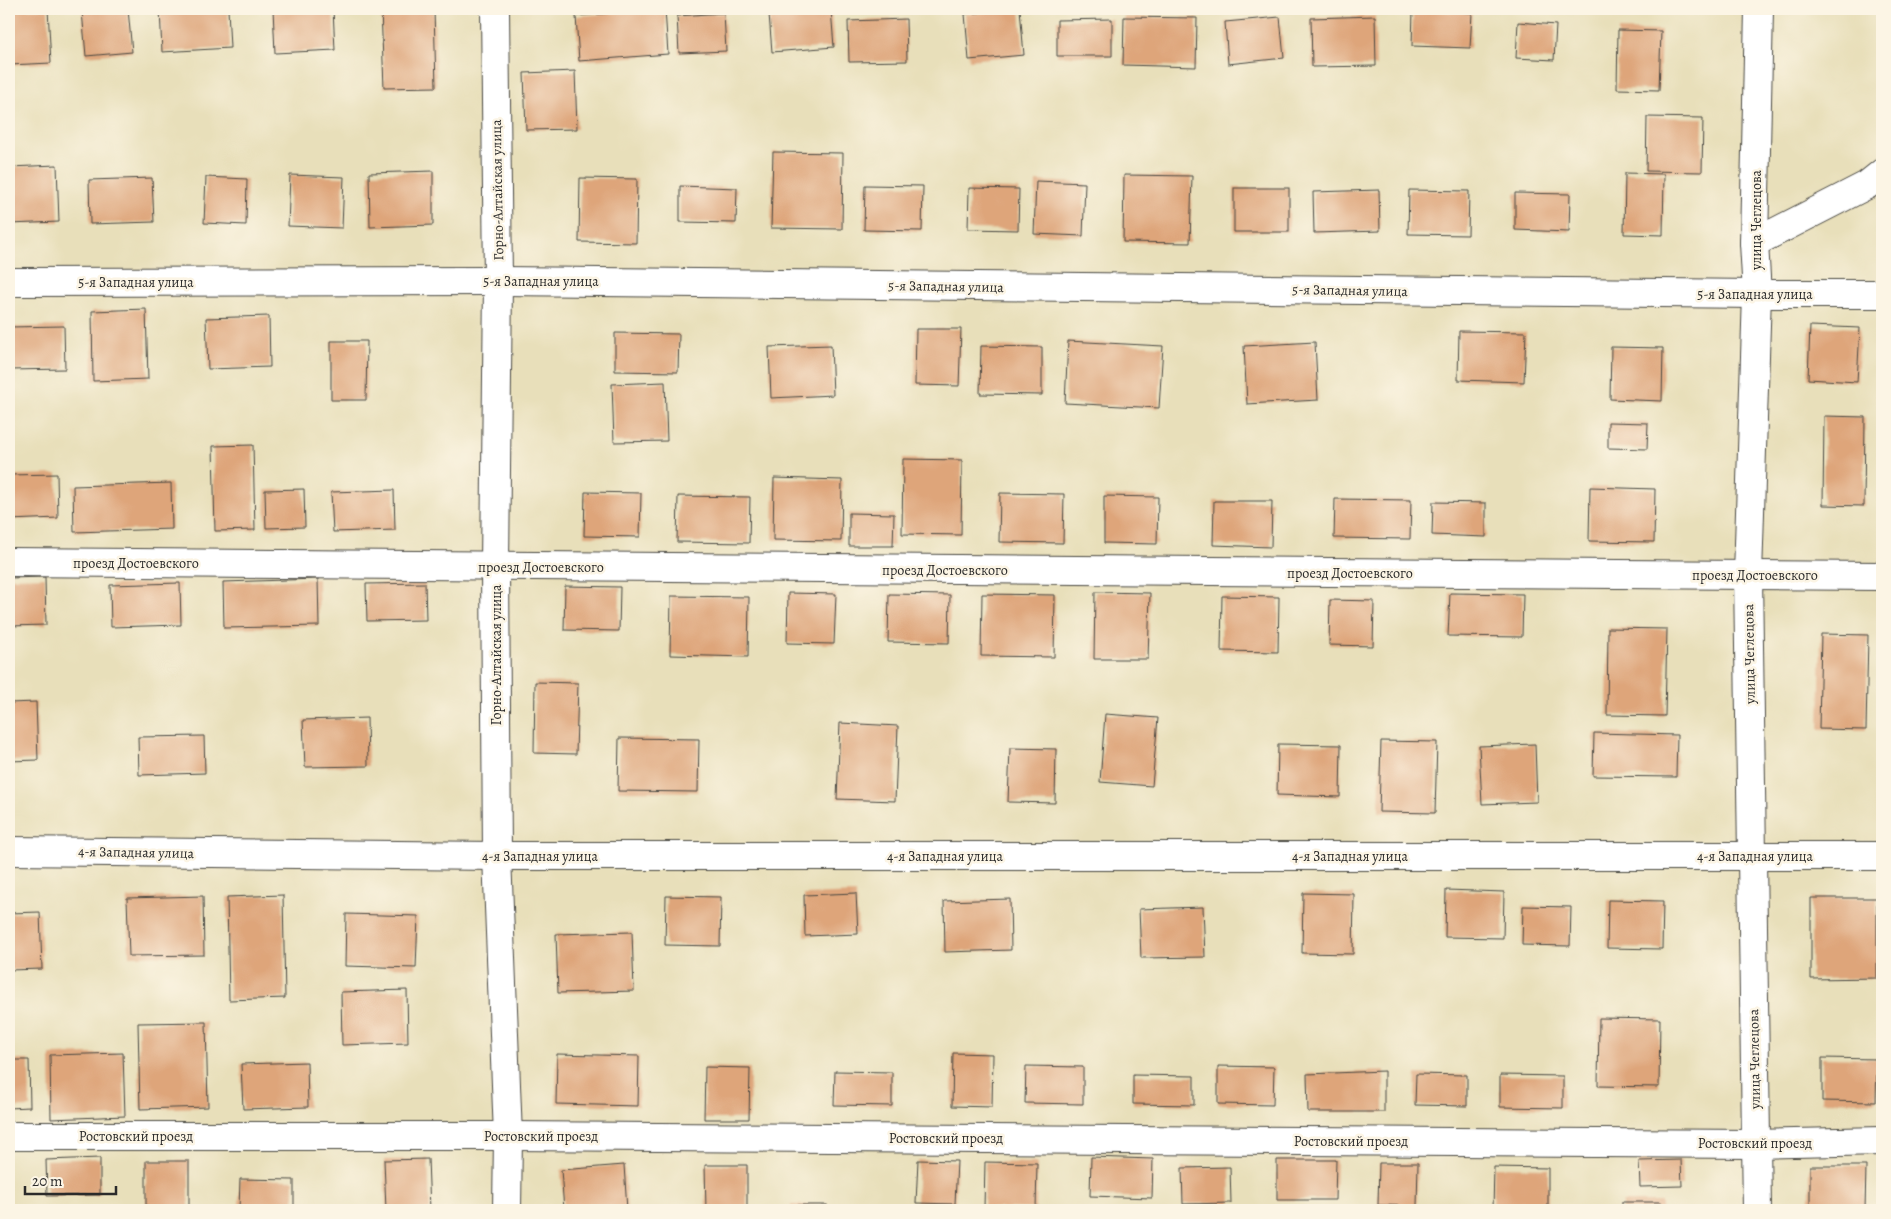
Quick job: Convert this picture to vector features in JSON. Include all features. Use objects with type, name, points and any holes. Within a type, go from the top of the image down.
[{"type":"street","name":"Горно-Алтайская улица","points":[[495,9],[498,281],[495,566],[496,856],[508,1136],[507,1210]]},
{"type":"street","name":"улица Чеглецова","points":[[1757,1210],[1754,1144],[1748,575],[1757,294],[1754,243],[1759,9]]},
{"type":"street","points":[[1754,243],[1867,185],[1882,173]]},
{"type":"street","name":"5-я Западная улица","points":[[9,282],[498,281],[1882,294]]},
{"type":"street","name":"проезд Достоевского","points":[[9,562],[1882,576]]},
{"type":"street","name":"4-я Западная улица","points":[[9,851],[496,856],[1882,856]]},
{"type":"street","name":"Ростовский проезд","points":[[9,1136],[508,1136],[1754,1144],[1882,1142]]},
{"type":"building","points":[[9,9],[48,9],[51,63],[9,65]]},
{"type":"building","points":[[128,9],[132,52],[86,56],[82,11]]},
{"type":"building","points":[[160,9],[228,9],[230,48],[162,52]]},
{"type":"building","points":[[273,9],[333,9],[335,50],[275,53]]},
{"type":"building","points":[[381,9],[434,9],[436,87],[384,88]]},
{"type":"building","points":[[665,9],[668,54],[579,61],[576,16]]},
{"type":"building","points":[[831,9],[834,47],[772,52],[769,14]]},
{"type":"building","points":[[1020,9],[1024,55],[969,60],[965,14]]},
{"type":"building","points":[[1413,10],[1472,13],[1470,48],[1412,46]]},
{"type":"building","points":[[724,13],[726,51],[679,53],[677,16]]},
{"type":"building","points":[[1375,16],[1376,66],[1312,67],[1311,18]]},
{"type":"building","points":[[1124,17],[1197,18],[1196,67],[1123,65]]},
{"type":"building","points":[[1280,17],[1284,58],[1228,64],[1225,22]]},
{"type":"building","points":[[906,19],[907,61],[849,62],[848,21]]},
{"type":"building","points":[[1112,19],[1112,56],[1057,56],[1057,20]]},
{"type":"building","points":[[1518,22],[1556,25],[1554,60],[1516,58]]},
{"type":"building","points":[[1618,30],[1661,31],[1659,90],[1617,89]]},
{"type":"building","points":[[575,71],[577,129],[526,130],[524,73]]},
{"type":"building","points":[[1647,117],[1703,118],[1702,172],[1646,171]]},
{"type":"building","points":[[773,152],[843,153],[842,229],[771,228]]},
{"type":"building","points":[[57,165],[59,222],[9,224],[9,167]]},
{"type":"building","points":[[433,171],[433,225],[370,227],[369,173]]},
{"type":"building","points":[[1625,173],[1664,174],[1663,235],[1624,234]]},
{"type":"building","points":[[290,175],[344,177],[342,228],[288,226]]},
{"type":"building","points":[[1124,175],[1192,176],[1190,243],[1123,242]]},
{"type":"building","points":[[206,177],[247,179],[246,225],[204,223]]},
{"type":"building","points":[[152,178],[154,222],[90,224],[89,180]]},
{"type":"building","points":[[580,178],[637,179],[636,243],[579,242]]},
{"type":"building","points":[[1036,181],[1085,183],[1083,236],[1034,234]]},
{"type":"building","points":[[865,185],[923,186],[922,231],[864,230]]},
{"type":"building","points":[[680,186],[737,188],[736,223],[680,222]]},
{"type":"building","points":[[969,188],[1019,189],[1018,230],[968,229]]},
{"type":"building","points":[[1234,188],[1289,188],[1289,232],[1234,232]]},
{"type":"building","points":[[1379,190],[1380,231],[1314,233],[1313,192]]},
{"type":"building","points":[[1409,190],[1469,191],[1468,235],[1408,234]]},
{"type":"building","points":[[1515,193],[1570,194],[1569,232],[1515,230]]},
{"type":"building","points":[[146,309],[148,379],[93,381],[92,311]]},
{"type":"building","points":[[269,316],[270,367],[208,369],[206,318]]},
{"type":"building","points":[[64,326],[65,369],[9,370],[9,327]]},
{"type":"building","points":[[1810,326],[1860,328],[1857,382],[1808,379]]},
{"type":"building","points":[[916,329],[961,329],[959,386],[915,385]]},
{"type":"building","points":[[1459,331],[1526,332],[1524,382],[1458,380]]},
{"type":"building","points":[[615,333],[679,334],[678,372],[615,371]]},
{"type":"building","points":[[331,341],[367,341],[366,400],[331,400]]},
{"type":"building","points":[[1068,341],[1163,346],[1159,408],[1065,403]]},
{"type":"building","points":[[1315,342],[1318,400],[1247,404],[1244,346]]},
{"type":"building","points":[[831,345],[833,395],[771,398],[769,347]]},
{"type":"building","points":[[981,346],[1042,347],[1042,395],[980,394]]},
{"type":"building","points":[[1611,347],[1663,348],[1662,401],[1610,399]]},
{"type":"building","points":[[665,382],[667,441],[614,442],[612,384]]},
{"type":"building","points":[[1824,416],[1865,417],[1864,506],[1823,505]]},
{"type":"building","points":[[1608,422],[1648,423],[1647,449],[1608,448]]},
{"type":"building","points":[[253,445],[255,530],[215,531],[213,446]]},
{"type":"building","points":[[903,459],[962,460],[961,535],[902,534]]},
{"type":"building","points":[[57,474],[58,518],[9,520],[9,475]]},
{"type":"building","points":[[774,478],[842,480],[841,541],[773,540]]},
{"type":"building","points":[[171,483],[172,529],[74,532],[73,486]]},
{"type":"building","points":[[1590,487],[1655,489],[1654,542],[1589,541]]},
{"type":"building","points":[[304,489],[305,527],[266,528],[265,490]]},
{"type":"building","points":[[394,490],[395,530],[333,532],[331,492]]},
{"type":"building","points":[[585,492],[641,493],[640,537],[584,536]]},
{"type":"building","points":[[1000,493],[1064,494],[1063,543],[999,542]]},
{"type":"building","points":[[678,496],[750,497],[749,543],[677,542]]},
{"type":"building","points":[[1104,496],[1158,497],[1157,544],[1104,543]]},
{"type":"building","points":[[1335,499],[1411,500],[1410,539],[1334,538]]},
{"type":"building","points":[[1214,501],[1272,501],[1271,547],[1213,545]]},
{"type":"building","points":[[1433,502],[1486,503],[1486,537],[1432,535]]},
{"type":"building","points":[[849,513],[894,514],[893,546],[849,546]]},
{"type":"building","points":[[45,577],[46,625],[9,626],[9,578]]},
{"type":"building","points":[[318,579],[319,626],[224,628],[223,582]]},
{"type":"building","points":[[180,583],[181,625],[111,627],[110,585]]},
{"type":"building","points":[[425,583],[426,620],[367,621],[366,584]]},
{"type":"building","points":[[565,586],[620,587],[619,631],[564,630]]},
{"type":"building","points":[[1095,592],[1150,593],[1148,659],[1094,659]]},
{"type":"building","points":[[788,593],[836,594],[834,644],[787,643]]},
{"type":"building","points":[[1450,593],[1523,594],[1522,637],[1448,636]]},
{"type":"building","points":[[889,594],[950,595],[949,643],[888,642]]},
{"type":"building","points":[[982,594],[1055,595],[1054,657],[981,656]]},
{"type":"building","points":[[671,596],[749,597],[748,657],[670,655]]},
{"type":"building","points":[[1222,596],[1279,597],[1278,652],[1221,651]]},
{"type":"building","points":[[1330,600],[1374,601],[1373,646],[1329,645]]},
{"type":"building","points":[[1608,628],[1667,629],[1665,716],[1607,715]]},
{"type":"building","points":[[1821,634],[1868,635],[1866,730],[1819,729]]},
{"type":"building","points":[[535,682],[578,683],[576,754],[534,753]]},
{"type":"building","points":[[36,702],[38,760],[9,761],[9,703]]},
{"type":"building","points":[[1105,714],[1158,718],[1152,786],[1100,782]]},
{"type":"building","points":[[367,718],[368,766],[305,767],[303,720]]},
{"type":"building","points":[[840,723],[898,726],[895,801],[837,799]]},
{"type":"building","points":[[1594,733],[1677,735],[1676,777],[1593,776]]},
{"type":"building","points":[[204,736],[205,773],[139,775],[138,737]]},
{"type":"building","points":[[619,738],[699,739],[698,792],[618,791]]},
{"type":"building","points":[[1880,740],[1882,740],[1882,783],[1879,783]]},
{"type":"building","points":[[1381,741],[1437,742],[1435,813],[1379,812]]},
{"type":"building","points":[[1278,744],[1341,745],[1340,797],[1277,795]]},
{"type":"building","points":[[1535,744],[1537,802],[1482,804],[1479,746]]},
{"type":"building","points":[[1010,748],[1056,749],[1055,803],[1008,802]]},
{"type":"building","points":[[1446,890],[1504,892],[1503,938],[1445,937]]},
{"type":"building","points":[[856,893],[858,934],[805,936],[804,895]]},
{"type":"building","points":[[1303,893],[1354,894],[1353,954],[1302,953]]},
{"type":"building","points":[[283,895],[285,998],[229,1000],[227,897]]},
{"type":"building","points":[[203,896],[204,955],[129,956],[127,898]]},
{"type":"building","points":[[666,896],[721,897],[720,946],[665,945]]},
{"type":"building","points":[[1811,898],[1877,898],[1877,978],[1811,979]]},
{"type":"building","points":[[1010,899],[1011,950],[945,952],[944,901]]},
{"type":"building","points":[[1608,900],[1663,901],[1662,949],[1607,948]]},
{"type":"building","points":[[1523,906],[1571,907],[1570,946],[1522,945]]},
{"type":"building","points":[[1203,907],[1205,957],[1141,958],[1139,909]]},
{"type":"building","points":[[40,912],[42,969],[9,970],[9,913]]},
{"type":"building","points":[[346,914],[418,916],[416,968],[345,966]]},
{"type":"building","points":[[632,932],[634,991],[558,993],[556,934]]},
{"type":"building","points":[[407,990],[408,1043],[342,1045],[341,992]]},
{"type":"building","points":[[1599,1018],[1660,1019],[1659,1087],[1598,1086]]},
{"type":"building","points":[[206,1022],[208,1107],[140,1109],[138,1023]]},
{"type":"building","points":[[123,1053],[125,1116],[51,1119],[50,1055]]},
{"type":"building","points":[[953,1053],[993,1054],[992,1107],[952,1106]]},
{"type":"building","points":[[557,1054],[639,1056],[638,1106],[556,1104]]},
{"type":"building","points":[[1822,1058],[1877,1059],[1876,1102],[1822,1101]]},
{"type":"building","points":[[9,1060],[29,1060],[30,1107],[9,1108]]},
{"type":"building","points":[[307,1062],[308,1107],[243,1109],[241,1064]]},
{"type":"building","points":[[1026,1066],[1083,1067],[1083,1104],[1025,1103]]},
{"type":"building","points":[[1218,1066],[1274,1067],[1273,1105],[1218,1104]]},
{"type":"building","points":[[705,1067],[750,1068],[749,1119],[704,1119]]},
{"type":"building","points":[[835,1071],[892,1072],[892,1106],[834,1105]]},
{"type":"building","points":[[1384,1071],[1384,1112],[1308,1112],[1307,1074]]},
{"type":"building","points":[[1416,1074],[1467,1075],[1467,1106],[1415,1105]]},
{"type":"building","points":[[1133,1075],[1194,1076],[1194,1105],[1133,1104]]},
{"type":"building","points":[[1500,1075],[1563,1076],[1563,1108],[1500,1107]]},
{"type":"building","points":[[1091,1157],[1153,1159],[1152,1198],[1090,1196]]},
{"type":"building","points":[[100,1158],[100,1195],[47,1196],[46,1160]]},
{"type":"building","points":[[428,1159],[430,1210],[386,1210],[384,1160]]},
{"type":"building","points":[[918,1160],[957,1161],[955,1204],[916,1203]]},
{"type":"building","points":[[1277,1160],[1336,1160],[1335,1200],[1277,1200]]},
{"type":"building","points":[[1681,1160],[1682,1186],[1640,1187],[1639,1161]]},
{"type":"building","points":[[146,1161],[189,1161],[189,1210],[146,1210]]},
{"type":"building","points":[[985,1162],[1037,1163],[1036,1209],[984,1208]]},
{"type":"building","points":[[1379,1163],[1418,1163],[1417,1206],[1378,1205]]},
{"type":"building","points":[[624,1165],[627,1210],[564,1210],[561,1170]]},
{"type":"building","points":[[705,1165],[747,1165],[747,1210],[706,1210]]},
{"type":"building","points":[[1810,1166],[1866,1166],[1865,1210],[1810,1210]]},
{"type":"building","points":[[1230,1167],[1231,1203],[1183,1204],[1182,1168]]},
{"type":"building","points":[[1494,1167],[1548,1168],[1548,1210],[1493,1210]]},
{"type":"building","points":[[240,1179],[294,1180],[294,1210],[239,1210]]},
{"type":"building","points":[[1622,1202],[1661,1202],[1661,1210],[1622,1210]]},
{"type":"building","points":[[791,1205],[827,1205],[827,1210],[791,1210]]}]
